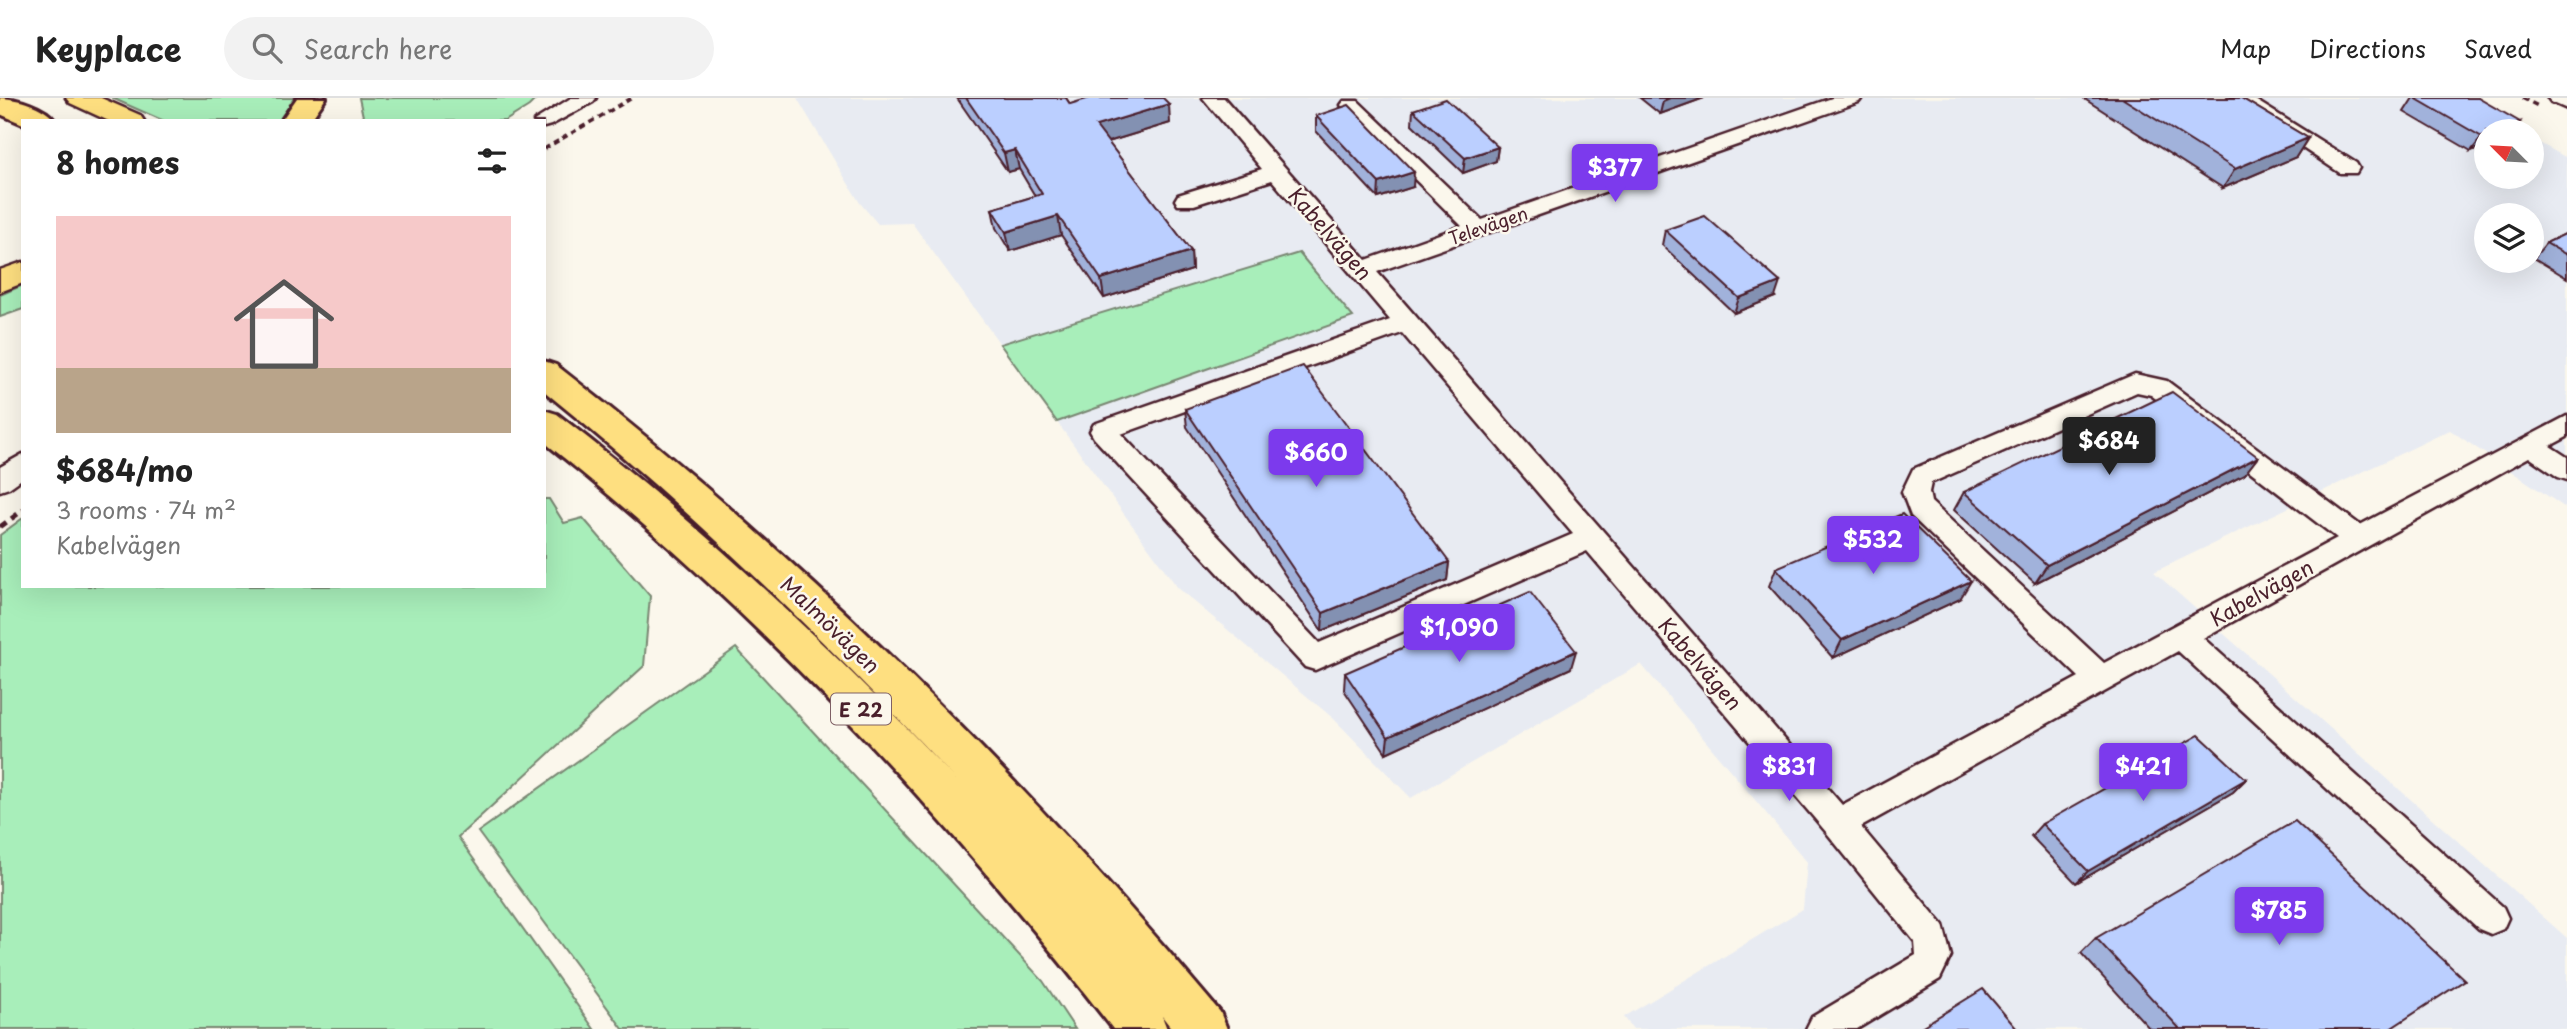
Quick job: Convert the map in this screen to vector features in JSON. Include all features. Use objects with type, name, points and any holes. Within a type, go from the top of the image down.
[{"type":"highway","points":[[296,119],[312,98]]},
{"type":"highway","points":[[327,119],[329,98]]},
{"type":"highway","name":"Malmövägen","points":[[546,375],[670,475],[820,611],[962,756],[1071,873],[1203,1029]]},
{"type":"highway","name":"Malmövägen","points":[[546,425],[637,497],[789,636],[931,780],[1143,1029]]},
{"type":"main road","points":[[79,98],[126,119]]},
{"type":"main road","points":[[0,282],[21,272]]},
{"type":"street","points":[[546,120],[586,98]]},
{"type":"street","name":"Kabelvägen","points":[[1213,98],[1838,823],[2567,425]]},
{"type":"street","name":"Televägen","points":[[1363,269],[1852,98]]},
{"type":"street","points":[[2238,98],[2348,168]]},
{"type":"street","points":[[2558,98],[2567,103]]},
{"type":"street","points":[[1351,105],[1478,229]]},
{"type":"street","points":[[1186,200],[1277,171]]},
{"type":"street","points":[[1408,322],[1103,431],[1315,658],[1593,537]]},
{"type":"street","points":[[2101,680],[1921,509],[1914,498],[1915,485],[1922,476],[2135,383],[2146,383],[2158,387],[2358,539]]},
{"type":"street","points":[[2530,445],[2567,470]]},
{"type":"street","points":[[0,481],[21,465]]},
{"type":"street","points":[[2181,636],[2491,918]]},
{"type":"street","points":[[1824,1029],[1928,967],[1934,956],[1931,936],[1838,823]]},
{"type":"path","points":[[546,148],[632,98]]},
{"type":"path","points":[[0,527],[21,511]]},
{"type":"shaded area","points":[[797,98],[2458,98],[2497,119],[2474,119],[2474,189],[2544,189],[2544,146],[2567,158],[2567,509],[2450,430],[2154,572],[2567,938],[2567,1029],[1633,1029],[1624,1017],[1803,909],[1807,862],[1641,664],[1411,798],[1334,719],[1178,588],[1057,422],[1352,317],[1300,253],[1000,344],[912,223],[878,224],[860,203]]},
{"type":"green space","points":[[112,98],[296,98],[283,119],[159,119]]},
{"type":"green space","points":[[359,98],[537,98],[508,119],[364,119]]},
{"type":"green space","points":[[1299,253],[1353,317],[1057,422],[1000,344]]},
{"type":"green space","points":[[21,286],[21,310],[0,317],[0,295]]},
{"type":"green space","points":[[546,499],[549,499],[564,523],[583,518],[650,596],[644,666],[458,837],[594,1029],[0,1029],[0,535],[21,519],[21,588],[546,588]]},
{"type":"green space","points":[[736,648],[1043,981],[1075,1029],[623,1029],[478,832]]},
{"type":"building","points":[[966,98],[1066,98],[1070,104],[1090,98],[1163,98],[1169,104],[1096,126],[1191,251],[1101,279],[1058,216],[1006,232],[992,209],[1042,194],[1015,150],[1004,153]]},
{"type":"building","points":[[2122,98],[2241,98],[2308,138],[2235,169]]},
{"type":"building","points":[[2415,98],[2478,98],[2515,119],[2474,119],[2474,132]]},
{"type":"building","points":[[1446,99],[1498,147],[1465,158],[1413,110]]},
{"type":"building","points":[[1349,105],[1414,172],[1379,183],[1316,116]]},
{"type":"building","points":[[1705,216],[1780,282],[1739,298],[1665,230]]},
{"type":"building","points":[[2567,233],[2567,255],[2546,243]]},
{"type":"building","points":[[1303,366],[1449,562],[1323,613],[1185,409]]},
{"type":"building","points":[[2172,392],[2258,457],[2047,565],[1964,492]]},
{"type":"building","points":[[1902,514],[1971,581],[1842,640],[1776,568]]},
{"type":"building","points":[[1530,592],[1576,651],[1388,737],[1345,673]]},
{"type":"building","points":[[2199,735],[2246,779],[2088,871],[2042,824]]},
{"type":"building","points":[[2295,821],[2465,980],[2390,1029],[2180,1029],[2096,938]]},
{"type":"building","points":[[1983,989],[2017,1029],[1918,1029]]}]
